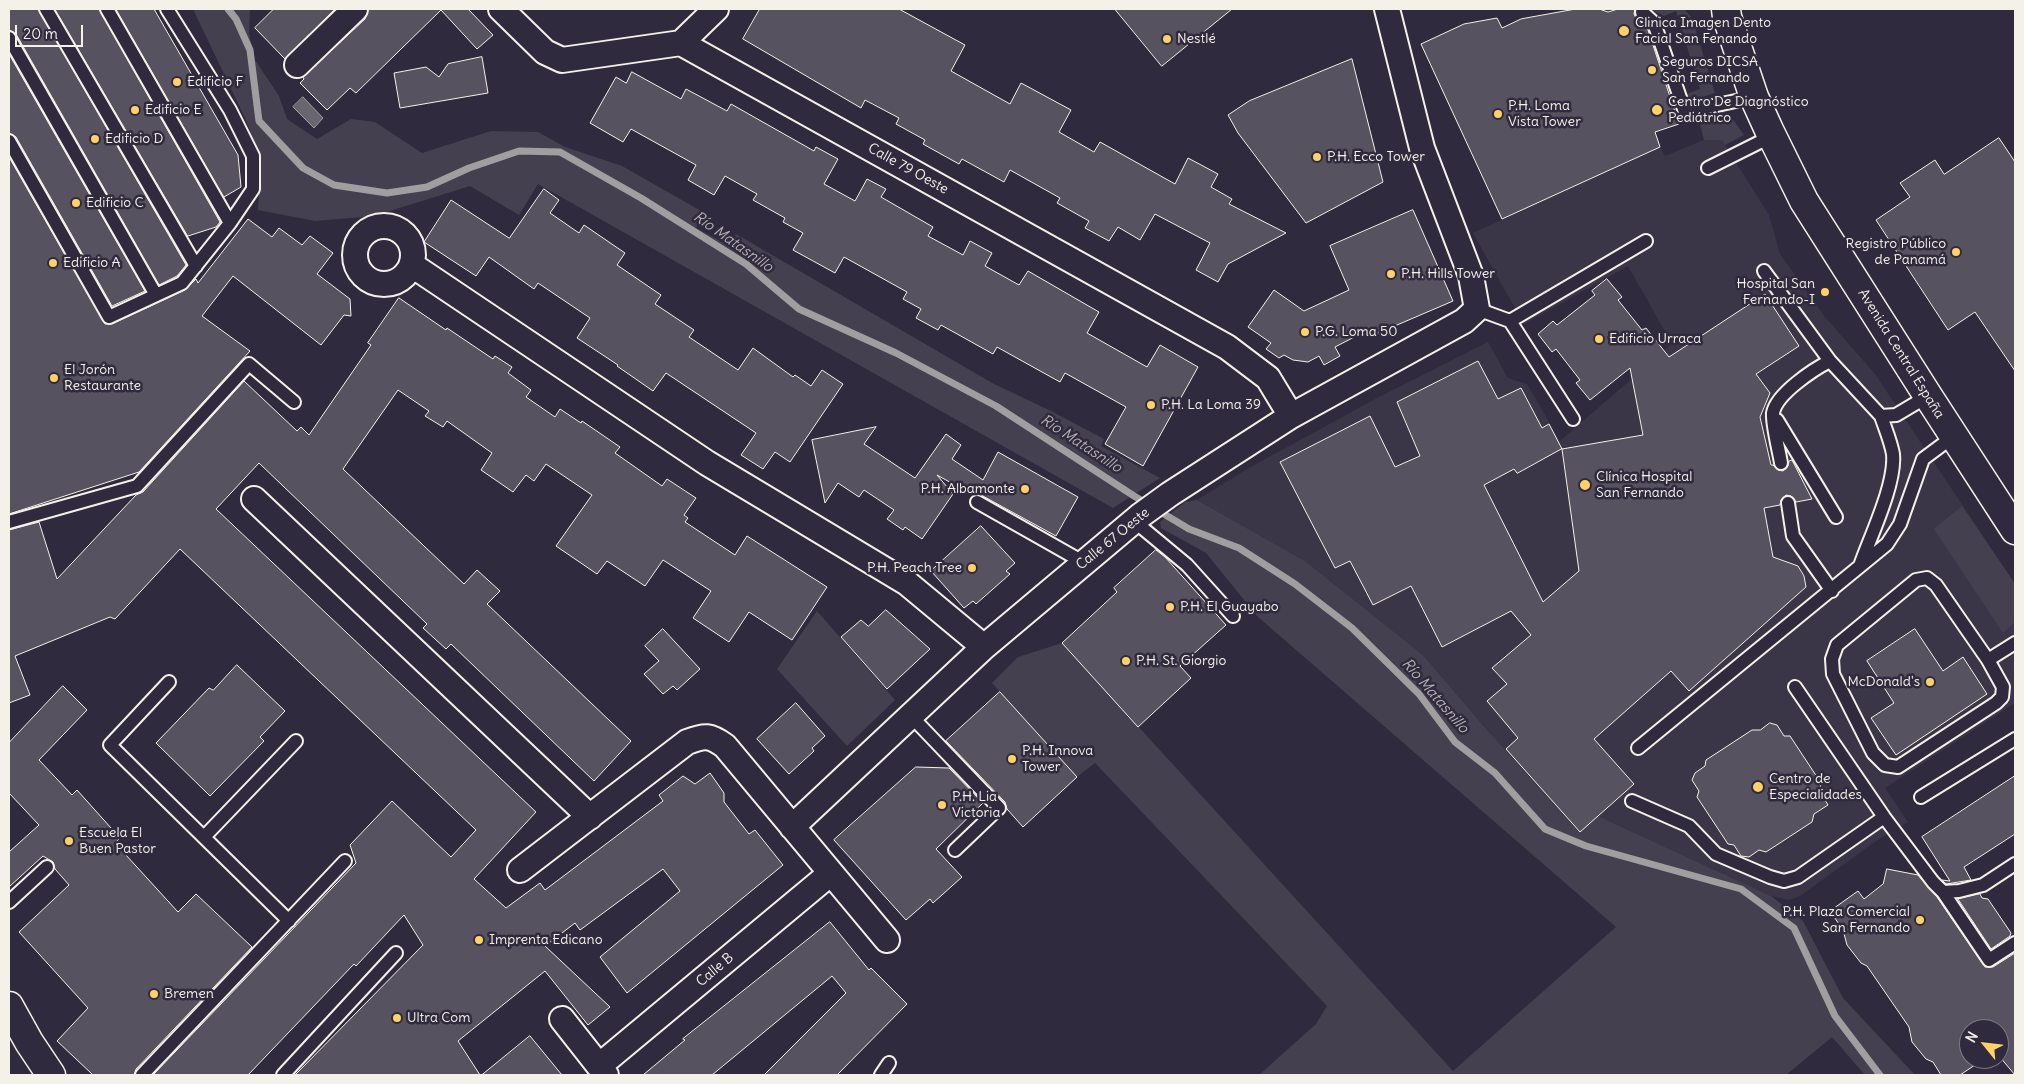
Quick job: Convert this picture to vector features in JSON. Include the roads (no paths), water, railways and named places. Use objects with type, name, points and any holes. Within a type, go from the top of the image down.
[{"type":"main road","name":"Avenida Central España","points":[[1725,12],[1754,97],[1804,201],[1954,436],[2012,518]]},
{"type":"main road","points":[[9,1006],[29,1042],[51,1075]]},
{"type":"street","points":[[297,65],[355,9]]},
{"type":"street","points":[[501,9],[545,52],[562,60],[681,43],[716,9]]},
{"type":"street","points":[[1387,9],[1422,148],[1471,276],[1477,309]]},
{"type":"street","name":"Calle 79 Oeste","points":[[681,43],[1227,347],[1268,378],[1291,416]]},
{"type":"street","points":[[412,265],[707,463],[907,583],[984,647]]},
{"type":"street","name":"Calle 67 Oeste","points":[[792,827],[984,647],[1083,562],[1138,518],[1170,494],[1291,416],[1464,321],[1477,309]]},
{"type":"street","points":[[254,499],[590,817]]},
{"type":"street","points":[[520,870],[687,742],[702,736],[714,738],[725,746],[887,940]]},
{"type":"street","name":"Calle B","points":[[602,1070],[831,873]]},
{"type":"street","points":[[562,1019],[602,1070]]},
{"type":"lane","points":[[46,9],[196,266]]},
{"type":"lane","points":[[107,9],[230,223]]},
{"type":"lane","points":[[9,141],[109,317],[182,283],[230,223],[252,189],[253,156],[230,110],[167,9]]},
{"type":"lane","points":[[1642,12],[1654,22],[1685,112],[1754,97]]},
{"type":"lane","points":[[9,38],[156,295]]},
{"type":"lane","points":[[1708,168],[1772,136]]},
{"type":"lane","points":[[1510,321],[1646,241]]},
{"type":"lane","points":[[1764,271],[1830,361],[1881,416],[1892,454],[1891,472],[1878,518],[1860,566]]},
{"type":"lane","points":[[1477,309],[1510,321],[1573,419]]},
{"type":"lane","points":[[1781,463],[1773,413],[1781,398],[1815,369],[1830,361]]},
{"type":"lane","points":[[9,522],[137,486],[250,364],[294,402]]},
{"type":"lane","points":[[1881,416],[1896,415],[1928,396]]},
{"type":"lane","points":[[1773,413],[1836,517]]},
{"type":"lane","points":[[1638,748],[1832,591],[1887,544],[1900,524],[1923,459],[1954,436]]},
{"type":"lane","points":[[977,502],[1083,562]]},
{"type":"lane","points":[[1788,503],[1792,536],[1832,591]]},
{"type":"lane","points":[[1138,518],[1188,565],[1233,616]]},
{"type":"lane","points":[[1927,578],[1936,585],[1988,660],[2003,687],[2002,697],[1996,703],[1898,767],[1884,765],[1873,753],[1833,674],[1832,659],[1837,645],[1916,580],[1927,578]]},
{"type":"lane","points":[[1988,660],[2015,643]]},
{"type":"lane","points":[[169,682],[110,745],[288,920]]},
{"type":"lane","points":[[1795,687],[1884,817],[1933,882],[1943,892],[1989,960],[2015,943]]},
{"type":"lane","points":[[911,716],[999,808],[955,850]]},
{"type":"lane","points":[[1921,797],[2015,739]]},
{"type":"lane","points":[[204,837],[296,740]]},
{"type":"lane","points":[[1632,801],[1689,826],[1716,854],[1784,881],[1798,877],[1884,817]]},
{"type":"lane","points":[[142,1075],[345,861]]},
{"type":"lane","points":[[1943,892],[1959,891],[1983,885],[2015,864]]},
{"type":"lane","points":[[9,902],[47,867]]},
{"type":"lane","points":[[283,1075],[396,953]]},
{"type":"lane","points":[[881,1075],[888,1063]]},
{"type":"waterway","name":"Río Matasnillo","points":[[228,9],[236,19],[250,50],[259,121],[303,168],[334,185],[387,193],[427,187],[469,168],[519,151],[560,152],[641,198],[746,264],[799,309],[896,353],[996,406],[1134,496],[1189,529],[1239,548],[1295,584],[1352,628],[1419,694],[1455,742],[1495,773],[1545,829],[1586,846],[1741,889],[1794,928],[1835,1016],[1880,1075]]},
{"type":"place","name":"Clinica Imagen Dento Facial San Fenando","points":[[1624,31]]},
{"type":"place","name":"Nestlé","points":[[1167,39]]},
{"type":"place","name":"Seguros DICSA San Fernando","points":[[1652,70]]},
{"type":"place","name":"Edificio F","points":[[177,82]]},
{"type":"place","name":"Edificio E","points":[[135,110]]},
{"type":"place","name":"Centro De Diagnóstico Pediátrico","points":[[1657,110]]},
{"type":"place","name":"P.H. Loma Vista Tower","points":[[1498,114]]},
{"type":"place","name":"Edificio D","points":[[95,139]]},
{"type":"place","name":"P.H. Ecco Tower","points":[[1317,157]]},
{"type":"place","name":"Edificio C","points":[[76,203]]},
{"type":"place","name":"Registro Público de Panamá","points":[[1956,252]]},
{"type":"place","name":"Edificio A","points":[[53,263]]},
{"type":"place","name":"P.H. Hills Tower","points":[[1391,274]]},
{"type":"place","name":"Hospital San Fernando-I","points":[[1825,292]]},
{"type":"place","name":"P.G. Loma 50","points":[[1305,332]]},
{"type":"place","name":"Edificio Urraca","points":[[1599,339]]},
{"type":"place","name":"El Jorón Restaurante","points":[[54,378]]},
{"type":"place","name":"P.H. La Loma 39","points":[[1151,405]]},
{"type":"place","name":"Clínica Hospital San Fernando","points":[[1585,485]]},
{"type":"place","name":"P.H. Albamonte","points":[[1025,489]]},
{"type":"place","name":"P.H. Peach Tree","points":[[972,568]]},
{"type":"place","name":"P.H. El Guayabo","points":[[1170,607]]},
{"type":"place","name":"P.H. St. Giorgio","points":[[1126,661]]},
{"type":"place","name":"McDonald's","points":[[1930,682]]},
{"type":"place","name":"P.H. Innova Tower","points":[[1012,759]]},
{"type":"place","name":"Centro de Especialidades","points":[[1758,787]]},
{"type":"place","name":"P.H. Lia Victoria","points":[[942,805]]},
{"type":"place","name":"Escuela El Buen Pastor","points":[[69,841]]},
{"type":"place","name":"P.H. Plaza Comercial San Fernando","points":[[1920,920]]},
{"type":"place","name":"Imprenta Edicano","points":[[479,940]]},
{"type":"place","name":"Bremen","points":[[154,994]]},
{"type":"place","name":"Ultra Com","points":[[397,1018]]}]
